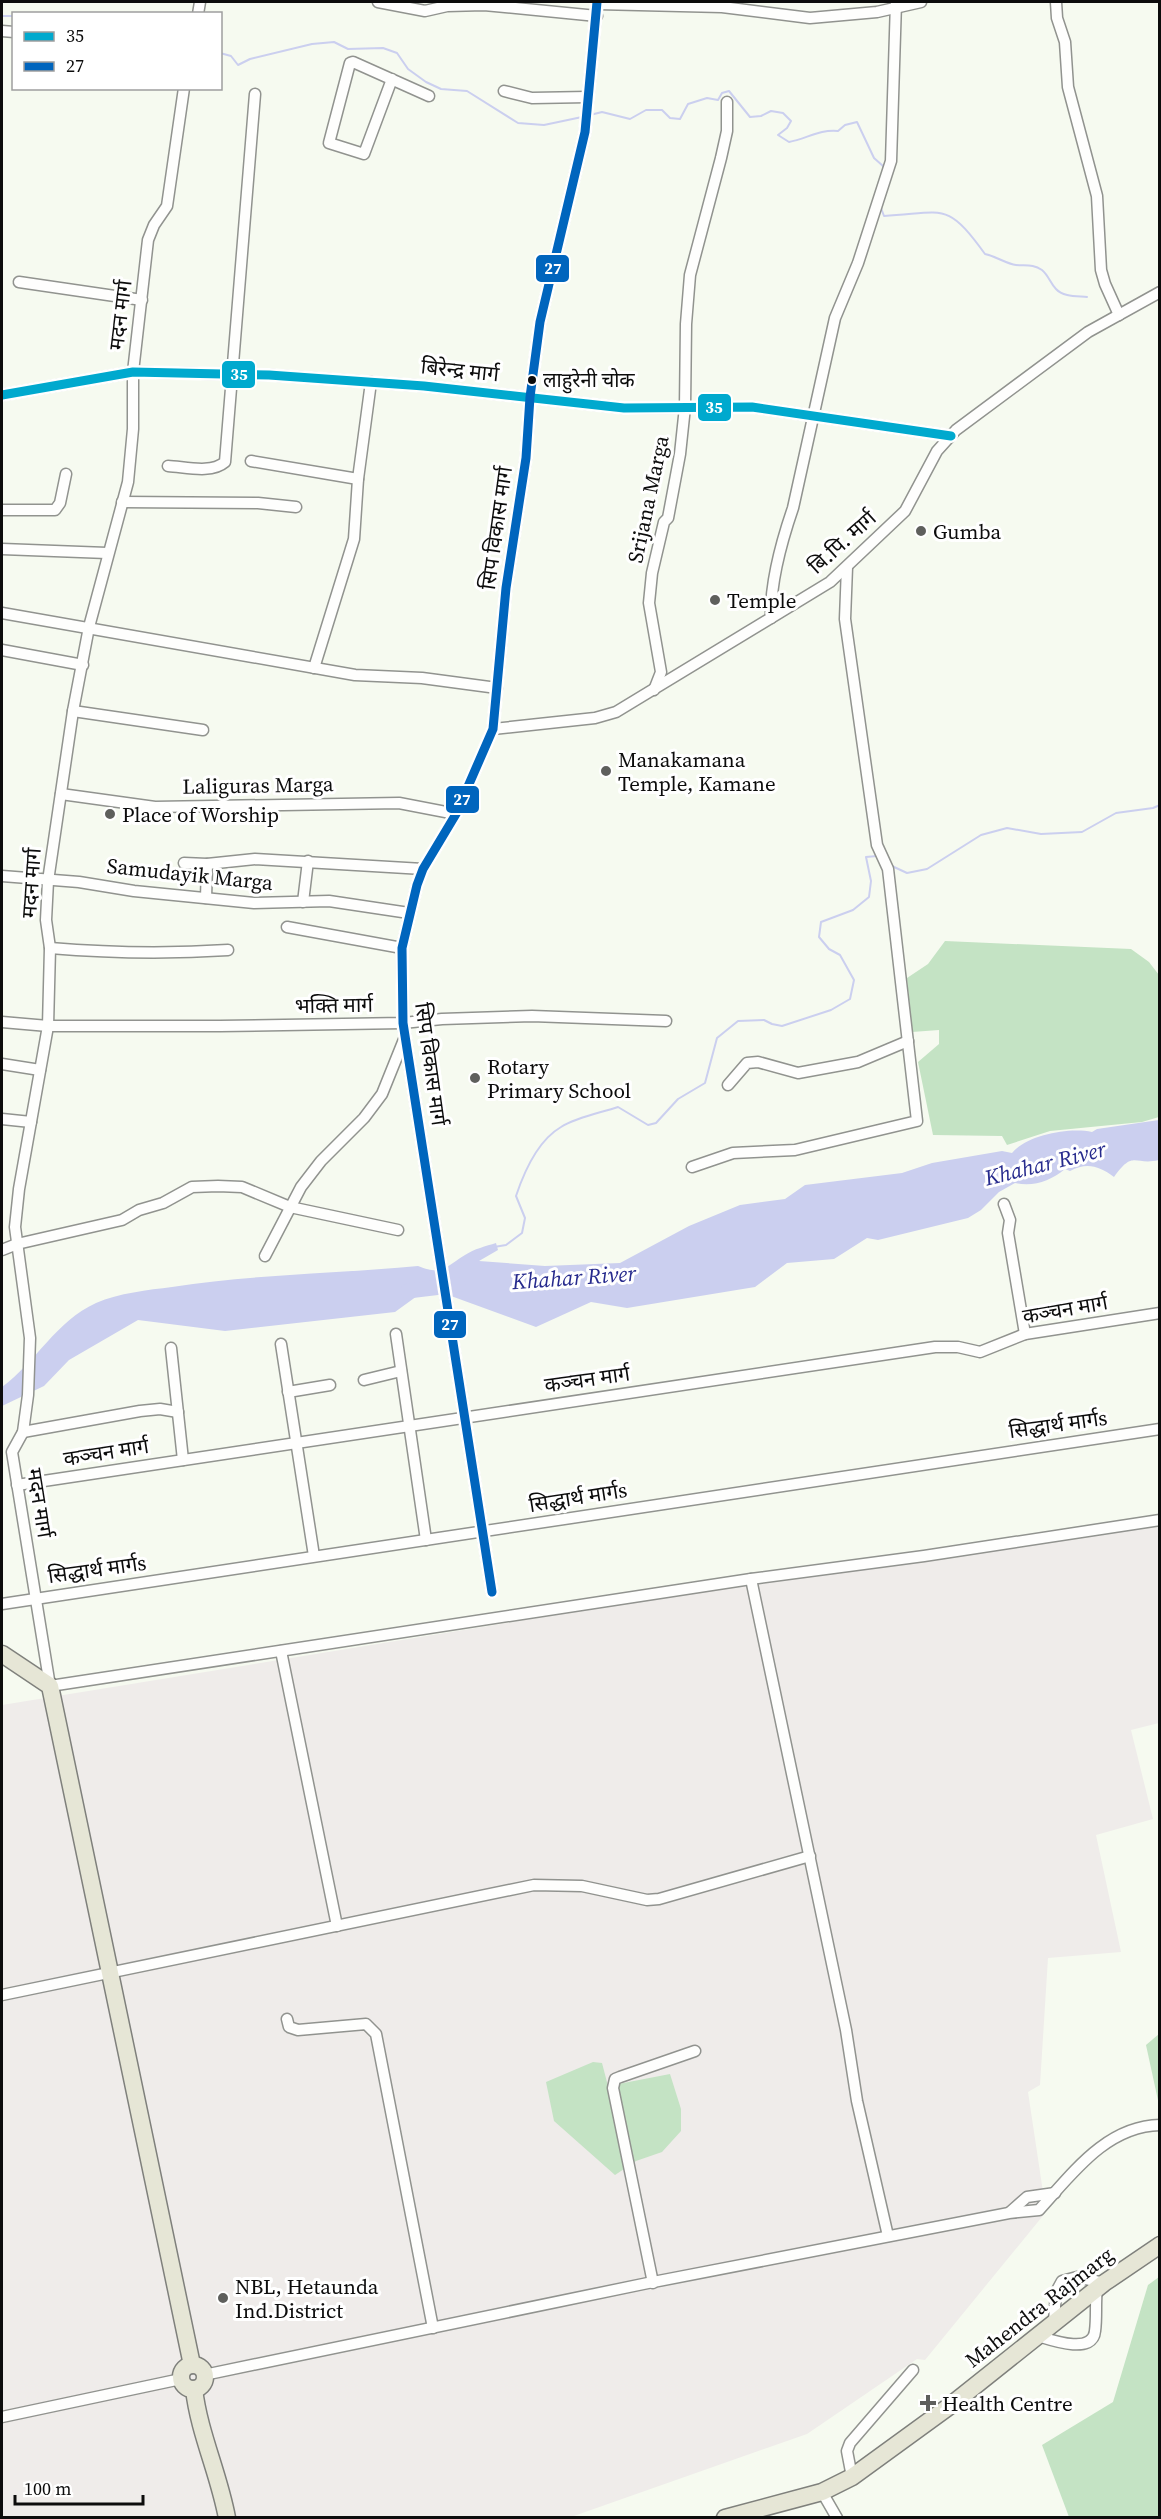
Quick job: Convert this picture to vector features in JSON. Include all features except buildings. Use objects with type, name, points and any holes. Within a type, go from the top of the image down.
[{"type":"highway","points":[[2,1654],[50,1686],[110,1973],[198,2370],[182,2371],[221,2486],[227,2517]]},
{"type":"highway","name":"Mahendra Rajmarg","points":[[725,2517],[747,2515],[822,2492],[852,2477],[951,2405],[1100,2285],[1160,2245]]},
{"type":"street","points":[[378,2],[424,11],[435,6],[484,5],[597,16]]},
{"type":"street","points":[[597,3],[722,7],[810,18],[846,16],[921,2]]},
{"type":"street","points":[[1056,2],[1057,18],[1065,42],[1068,87],[1097,196],[1101,270],[1119,315]]},
{"type":"street","name":"सिप विकास मार्ग","points":[[492,1592],[405,1038],[402,948],[409,914],[423,869],[456,814],[493,729],[506,588],[526,458],[530,397],[546,288],[585,132],[597,3]]},
{"type":"street","points":[[771,618],[771,596],[835,318],[858,263],[891,161],[896,5]]},
{"type":"street","points":[[392,79],[364,154],[328,142],[350,63],[392,79],[429,96]]},
{"type":"street","name":"मदन मार्ग","points":[[50,1686],[12,1452],[22,1432],[28,1395],[30,1338],[15,1227],[19,1188],[48,1026],[50,948],[46,920],[48,881],[73,711],[89,627],[107,553],[128,482],[133,429],[133,372],[148,240],[154,225],[167,206],[184,90]]},
{"type":"street","points":[[504,91],[532,98],[588,101]]},
{"type":"street","points":[[168,466],[204,469],[219,467],[225,462],[255,94]]},
{"type":"street","name":"Srijana Marga","points":[[653,690],[661,672],[649,603],[652,573],[664,522],[668,519],[680,454],[685,407],[686,324],[690,275],[727,131],[728,102]]},
{"type":"street","points":[[20,282],[142,300]]},
{"type":"street","name":"बि.पि. मार्ग","points":[[493,729],[616,712],[830,582],[905,511],[938,451],[951,436],[1088,332],[1160,292]]},
{"type":"street","name":"बिरेन्द्र मार्ग","points":[[2,394],[133,372],[232,375],[371,382],[624,408],[737,406],[814,414],[951,436]]},
{"type":"street","points":[[314,668],[354,539],[358,478],[371,382]]},
{"type":"street","points":[[251,461],[358,478]]},
{"type":"street","points":[[2,510],[55,510],[60,503],[66,474]]},
{"type":"street","points":[[122,502],[258,503],[296,507]]},
{"type":"street","points":[[2,549],[107,553]]},
{"type":"street","points":[[692,1167],[733,1153],[795,1150],[917,1121],[888,869],[877,845],[846,625],[847,567]]},
{"type":"street","points":[[2,613],[355,675],[422,678],[497,688]]},
{"type":"street","points":[[2,650],[83,665]]},
{"type":"street","points":[[73,711],[203,730]]},
{"type":"street","name":"Laliguras Marga","points":[[61,794],[155,807],[399,803],[456,814]]},
{"type":"street","points":[[184,864],[255,859],[423,869]]},
{"type":"street","points":[[303,902],[308,861]]},
{"type":"street","points":[[206,898],[207,864]]},
{"type":"street","name":"Samudayik Marga","points":[[2,876],[80,882],[134,891],[254,903],[329,901],[409,914]]},
{"type":"street","points":[[287,927],[402,948]]},
{"type":"street","points":[[50,948],[108,953],[167,954],[228,951]]},
{"type":"street","name":"भक्ति मार्ग","points":[[2,1022],[48,1026],[403,1023],[442,1019],[532,1016],[666,1021]]},
{"type":"street","points":[[265,1256],[301,1187],[321,1161],[364,1118],[382,1094],[405,1038]]},
{"type":"street","points":[[728,1085],[747,1063],[758,1062],[798,1073],[858,1062],[908,1041]]},
{"type":"street","points":[[2,1064],[40,1070]]},
{"type":"street","points":[[2,1119],[31,1122]]},
{"type":"street","points":[[2,1250],[17,1244],[122,1220],[192,1187],[242,1187],[290,1207],[398,1230]]},
{"type":"street","points":[[1004,1204],[1010,1220],[1008,1233],[1025,1334]]},
{"type":"street","name":"कञ्चन मार्ग","points":[[17,1485],[935,1347],[958,1347],[980,1352],[1025,1334],[1160,1313]]},
{"type":"street","points":[[396,1334],[426,1540]]},
{"type":"street","points":[[281,1344],[314,1556]]},
{"type":"street","points":[[171,1348],[183,1460]]},
{"type":"street","points":[[364,1380],[401,1371]]},
{"type":"street","points":[[288,1392],[330,1385]]},
{"type":"street","points":[[22,1432],[160,1409],[178,1412]]},
{"type":"street","name":"सिद्धार्थ मार्गs","points":[[2,1604],[35,1597],[1160,1429]]},
{"type":"street","points":[[50,1686],[751,1579],[924,1556],[1160,1520]]},
{"type":"street","points":[[751,1579],[846,2030],[857,2101],[888,2236]]},
{"type":"street","points":[[281,1651],[337,1926]]},
{"type":"street","points":[[2,1995],[534,1885],[582,1886],[647,1900],[660,1899],[810,1856]]},
{"type":"street","points":[[287,2019],[289,2027],[298,2030],[366,2024],[376,2034],[433,2328]]},
{"type":"street","points":[[653,2283],[613,2088],[615,2079],[620,2076],[695,2051]]},
{"type":"street","points":[[198,2370],[433,2328],[1010,2212],[1039,2210],[1106,2141],[1147,2125],[1160,2125]]},
{"type":"street","points":[[1010,2212],[1027,2198],[1055,2193]]},
{"type":"street","points":[[1038,2336],[1062,2344],[1089,2342],[1094,2338],[1100,2285],[1077,2277],[1062,2281],[1056,2292],[1054,2322]]},
{"type":"street","points":[[852,2477],[847,2451],[850,2443],[913,2370]]},
{"type":"street","points":[[2,2417],[187,2384]]},
{"type":"street","points":[[822,2492],[837,2517]]},
{"type":"shaded area","points":[[1159,1517],[1159,1723],[1131,1730],[1153,1819],[1096,1835],[1121,1952],[1048,1958],[1040,2085],[1028,2092],[1046,2212],[925,2360],[917,2359],[807,2434],[571,2517],[2,2518],[2,1705]]},
{"type":"green space","points":[[945,941],[1131,949],[1149,962],[1159,975],[1159,1117],[1142,1122],[1050,1131],[1007,1145],[1002,1136],[933,1135],[918,1062],[939,1044],[939,1030],[912,1032],[907,978],[928,964]]},
{"type":"green space","points":[[1159,2034],[1159,2105],[1146,2045]]},
{"type":"green space","points":[[593,2062],[602,2063],[608,2086],[670,2074],[681,2109],[681,2131],[662,2152],[636,2161],[615,2175],[554,2121],[546,2082]]},
{"type":"green space","points":[[1159,2277],[1159,2517],[1069,2517],[1042,2445],[1113,2402],[1148,2285]]},
{"type":"water","points":[[1159,1120],[1159,1160],[1130,1161],[1114,1177],[1103,1170],[1087,1166],[1070,1171],[1065,1169],[1048,1180],[1035,1183],[1015,1183],[999,1192],[981,1210],[968,1218],[878,1240],[867,1238],[834,1259],[787,1263],[755,1287],[627,1308],[591,1302],[536,1327],[451,1296],[445,1281],[435,1283],[395,1312],[225,1331],[138,1320],[69,1360],[44,1386],[2,1406],[2,1387],[69,1320],[96,1303],[114,1297],[203,1283],[264,1277],[418,1266],[439,1270],[472,1251],[496,1243],[498,1250],[479,1261],[545,1266],[620,1263],[689,1226],[740,1205],[785,1199],[805,1185],[902,1173],[932,1163],[1002,1151],[1012,1153],[1028,1141],[1049,1134],[1072,1131],[1092,1132],[1097,1129]]},
{"type":"waterway","points":[[2,16],[12,16]]},
{"type":"waterway","points":[[222,54],[231,56],[238,65],[250,59],[312,44],[334,42],[348,49],[383,48],[397,53],[408,69],[426,82],[441,89],[467,91],[518,123],[544,125],[582,117]]},
{"type":"waterway","points":[[590,115],[602,112],[630,119],[646,110],[662,110],[670,118],[680,119],[688,104],[707,98],[718,100],[722,93],[729,91],[750,117],[761,116],[771,111],[783,113],[791,121],[787,128],[778,135],[789,142],[819,133],[838,131],[845,125],[857,122],[874,158],[883,166],[883,169]]},
{"type":"waterway","points":[[881,208],[884,216],[932,212],[952,217],[985,254],[1012,264],[1039,268],[1059,292],[1070,296],[1087,297]]},
{"type":"waterway","points":[[892,866],[907,873],[927,869],[981,835],[1007,828],[1041,834],[1082,832],[1116,813],[1160,805]]},
{"type":"waterway","points":[[494,1247],[506,1245],[522,1233],[525,1218],[516,1196],[519,1187],[538,1149],[561,1127],[581,1118],[618,1107],[648,1125],[656,1123],[678,1099],[705,1083],[717,1038],[738,1021],[764,1020],[782,1026],[831,1010],[850,999],[854,980],[840,955],[829,949],[819,937],[821,922],[853,910],[869,897],[871,881],[866,857],[877,856]]},
{"type":"waterway","name":"Khahar River","points":[[408,1291],[458,1285]]},
{"type":"transit line","name":"27","points":[[492,1592],[403,1023],[402,948],[423,869],[456,814],[493,729],[506,588],[526,458],[530,397],[540,322],[585,132],[597,2]]},
{"type":"transit line","name":"35","points":[[2,395],[133,372],[269,375],[424,386],[624,408],[752,407],[951,436]]},
{"type":"place","name":"लाहुरेनी चोक","points":[[532,380]]},
{"type":"place","name":"Gumba","points":[[921,531]]},
{"type":"place","name":"Temple","points":[[715,600]]},
{"type":"place","name":"Manakamana Temple, Kamane","points":[[606,771]]},
{"type":"place","name":"Place of Worship","points":[[110,814]]},
{"type":"place","name":"Rotary Primary School","points":[[475,1078]]},
{"type":"place","name":"NBL, Hetaunda Ind.District","points":[[223,2298]]},
{"type":"place","name":"Health Centre","points":[[928,2403]]}]
